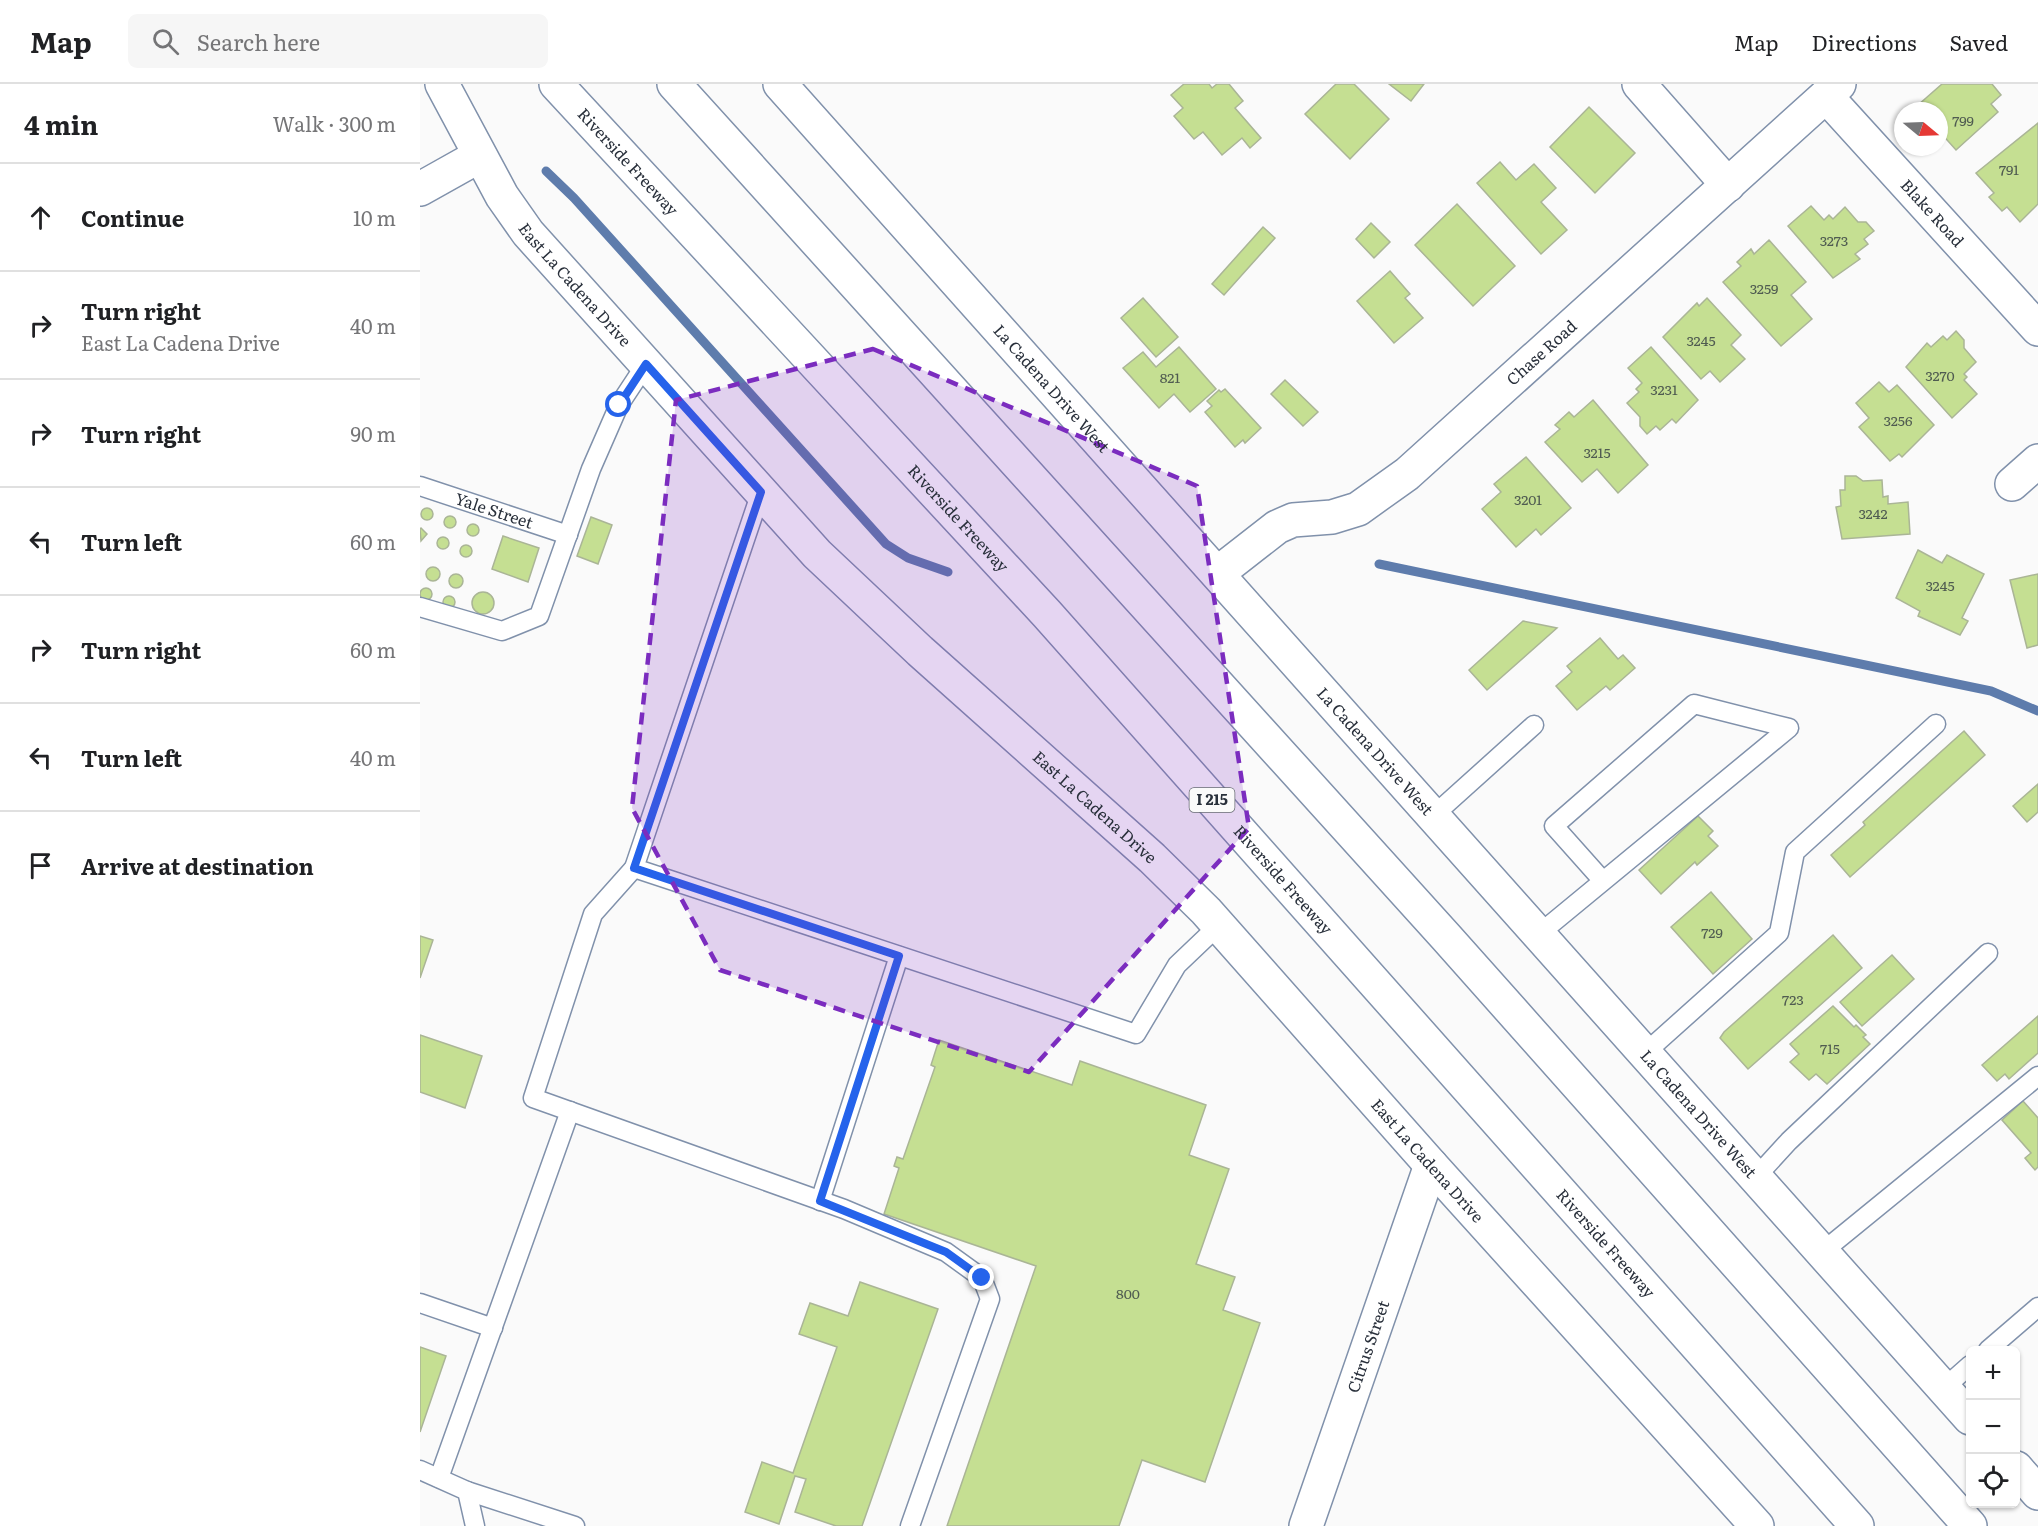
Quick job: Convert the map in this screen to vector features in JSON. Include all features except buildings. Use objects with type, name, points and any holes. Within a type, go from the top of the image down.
[{"type":"main road","name":"East La Cadena Drive","points":[[442,84],[501,196],[528,232],[761,492],[826,562],[920,651],[1152,858],[1219,925],[1431,1165],[1757,1526]]},
{"type":"main road","name":"Riverside Freeway","points":[[556,84],[1047,614],[1857,1526]]},
{"type":"main road","points":[[674,84],[1446,938],[1970,1526]]},
{"type":"main road","name":"La Cadena Drive West","points":[[780,84],[1434,815],[1821,1253],[1966,1413]]},
{"type":"main road","points":[[1639,84],[1728,186]]},
{"type":"main road","name":"Chase Road","points":[[1218,573],[1277,527],[1293,520],[1332,517],[1358,510],[1407,474],[1832,90]]},
{"type":"main road","name":"Blake Road","points":[[1832,90],[2038,329]]},
{"type":"main road","points":[[420,189],[479,156]]},
{"type":"main road","points":[[2012,484],[2038,461]]},
{"type":"main road","name":"Citrus Street","points":[[1306,1526],[1431,1165]]},
{"type":"main road","points":[[2020,1473],[2038,1493]]},
{"type":"lane","points":[[420,607],[502,632],[539,616],[591,469],[619,405],[646,364]]},
{"type":"lane","name":"Yale Street","points":[[420,486],[568,535]]},
{"type":"lane","points":[[761,492],[634,868],[593,914],[533,1098],[820,1201],[946,1252],[982,1278],[990,1299],[910,1526]]},
{"type":"lane","points":[[1539,934],[1789,728],[1694,704],[1554,826],[1603,881]]},
{"type":"lane","points":[[1645,1053],[1779,933],[1795,852],[1936,724]]},
{"type":"lane","points":[[1434,815],[1534,725]]},
{"type":"lane","points":[[634,868],[1136,1034],[1177,965],[1219,925]]},
{"type":"lane","points":[[1756,1177],[1789,1141],[1988,952]]},
{"type":"lane","points":[[820,1201],[899,956]]},
{"type":"lane","points":[[1821,1253],[2038,1076]]},
{"type":"lane","points":[[439,1478],[570,1111]]},
{"type":"lane","points":[[420,1303],[493,1328]]},
{"type":"lane","points":[[1993,1346],[2038,1307]]},
{"type":"lane","points":[[1944,1389],[1966,1369]]},
{"type":"lane","points":[[420,1470],[467,1491],[575,1526]]},
{"type":"lane","points":[[467,1491],[475,1526]]},
{"type":"highlighted area","points":[[873,349],[1197,486],[1249,828],[1029,1072],[720,970],[632,808],[676,400]]},
{"type":"waterway","points":[[546,171],[574,198],[886,544],[908,558],[948,572]]},
{"type":"waterway","points":[[1379,564],[1991,691],[2038,711]]},
{"type":"route","points":[[619,405],[646,364],[761,492],[634,868],[899,956],[820,1201],[946,1252],[982,1278]]}]
